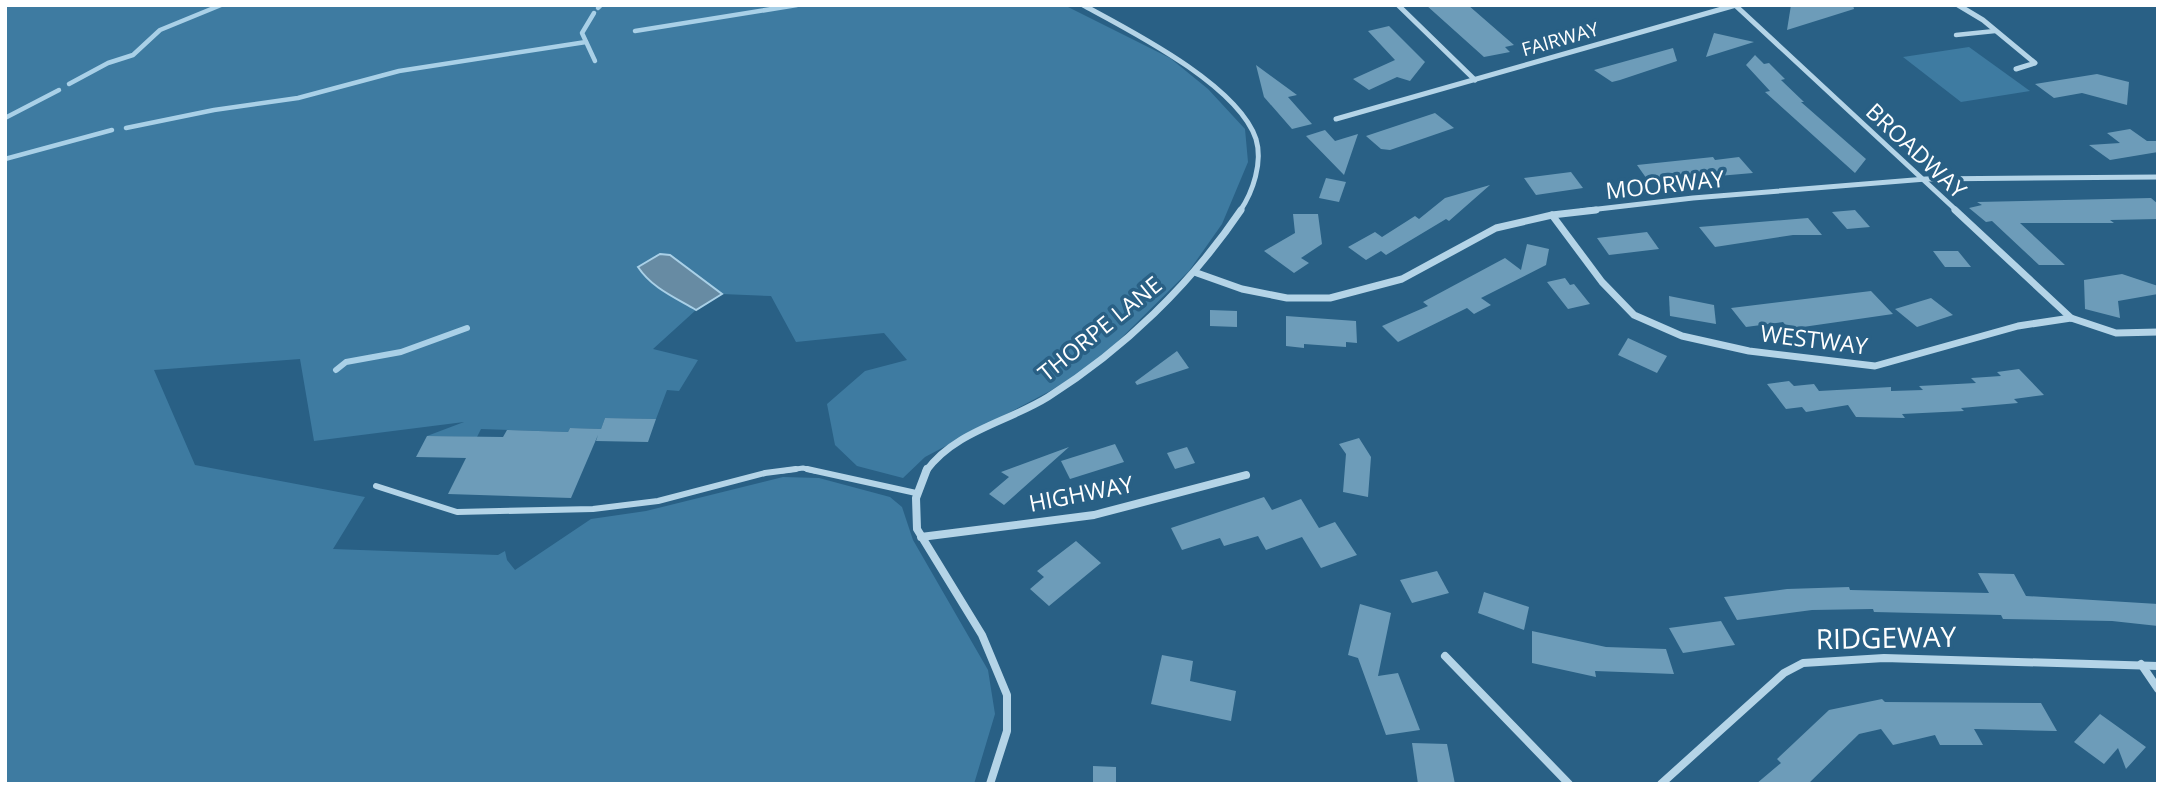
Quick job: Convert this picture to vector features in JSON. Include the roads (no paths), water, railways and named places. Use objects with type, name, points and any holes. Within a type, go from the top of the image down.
[{"type":"street","name":"THORPE LANE","points":[[916,493],[928,467],[947,452],[980,430],[1044,400],[1081,374],[1197,273],[1236,218],[1257,179],[1257,140],[1217,91],[1180,61],[1083,5]]},
{"type":"street","points":[[1398,5],[1475,80]]},
{"type":"street","points":[[1958,5],[1983,20],[2035,63],[2016,69]]},
{"type":"street","name":"FAIRWAY","points":[[1336,120],[1737,6]]},
{"type":"street","name":"BROADWAY","points":[[1737,6],[1919,179],[2071,318]]},
{"type":"street","name":"MOORWAY","points":[[1197,273],[1242,289],[1287,298],[1330,298],[1402,279],[1496,228],[1552,215],[1693,198],[1919,179],[2158,177]]},
{"type":"street","name":"WESTWAY","points":[[1552,215],[1634,314],[1661,329],[1699,342],[1875,366],[2018,327],[2071,318]]},
{"type":"street","points":[[2071,318],[2105,331],[2158,332]]},
{"type":"street","name":"HIGHWAY","points":[[921,537],[1094,515],[1246,475]]},
{"type":"street","points":[[916,493],[915,523],[996,661],[1009,711],[1000,761],[990,784]]},
{"type":"street","points":[[1445,656],[1569,784]]},
{"type":"street","name":"RIDGEWAY","points":[[1661,784],[1784,673],[1803,663],[1884,658],[2158,666]]},
{"type":"street","points":[[2141,664],[2158,689]]},
{"type":"lane","points":[[1956,35],[1995,32]]},
{"type":"lane","points":[[376,486],[457,512],[593,509],[657,501],[765,473],[803,468],[916,493]]},
{"type":"waterway","points":[[69,84],[108,63],[133,55],[160,30],[221,5]]},
{"type":"waterway","points":[[598,8],[601,5]]},
{"type":"waterway","points":[[635,31],[797,5]]},
{"type":"waterway","points":[[594,13],[582,33],[595,61]]},
{"type":"waterway","points":[[126,128],[214,110],[298,98],[399,71],[586,42]]},
{"type":"waterway","points":[[5,118],[59,90]]},
{"type":"waterway","points":[[5,159],[112,130]]},
{"type":"waterway","points":[[336,370],[346,362],[401,352],[467,328]]}]
